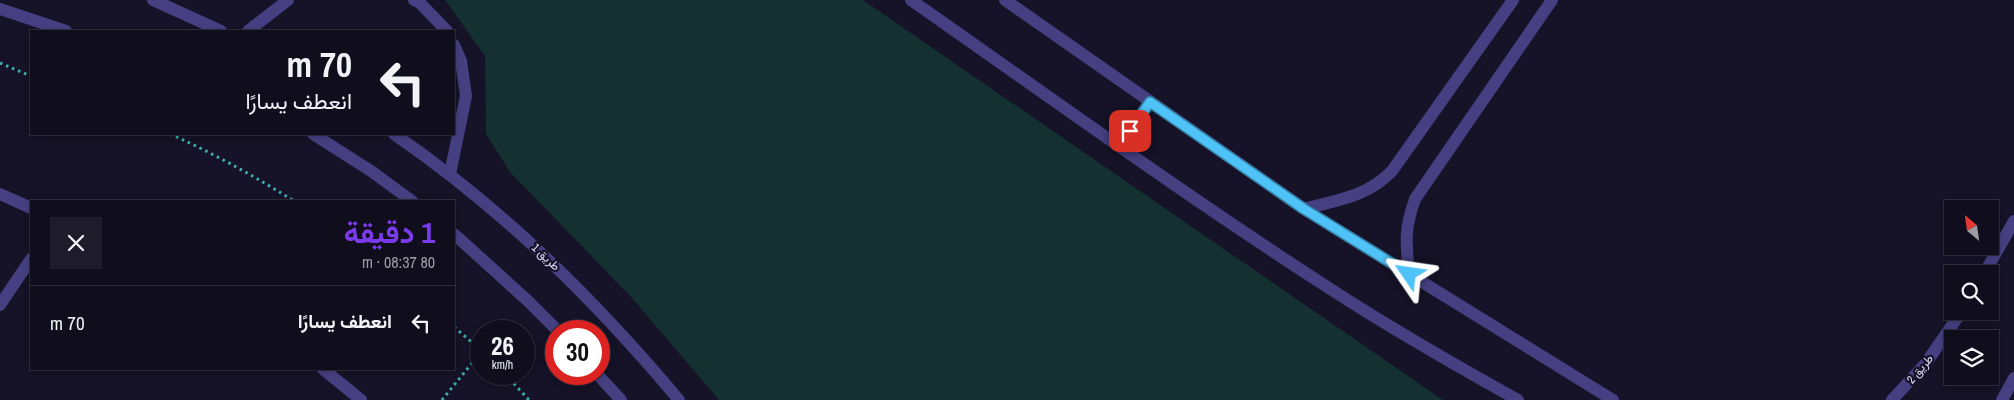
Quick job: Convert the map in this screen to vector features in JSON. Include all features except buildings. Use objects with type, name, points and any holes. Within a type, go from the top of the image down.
[{"type":"street","points":[[154,0],[219,30]]},
{"type":"street","points":[[249,30],[288,0]]},
{"type":"street","points":[[414,0],[420,3],[446,30]]},
{"type":"street","points":[[911,0],[1220,217],[1334,291],[1450,362],[1518,400]]},
{"type":"street","points":[[1005,0],[1304,209],[1613,400]]},
{"type":"street","points":[[1304,209],[1356,195],[1370,189],[1387,176],[1513,0]]},
{"type":"street","points":[[1409,274],[1406,237],[1408,218],[1415,199],[1552,0]]},
{"type":"street","points":[[0,9],[63,30]]},
{"type":"street","points":[[450,174],[466,96],[461,61],[455,47]]},
{"type":"street","points":[[1119,146],[1150,102]]},
{"type":"street","points":[[315,135],[371,171],[411,200]]},
{"type":"street","name":"طريق 1","points":[[395,135],[450,174],[522,234],[568,276],[679,400]]},
{"type":"street","points":[[0,194],[30,208]]},
{"type":"street","points":[[1989,265],[2014,221]]},
{"type":"street","points":[[455,235],[547,320]]},
{"type":"street","points":[[0,305],[30,260]]},
{"type":"street","name":"طريق 2","points":[[1892,400],[1926,363],[1956,320]]},
{"type":"street","points":[[324,370],[361,400]]},
{"type":"street","points":[[2005,398],[2014,378]]},
{"type":"street","points":[[607,385],[620,400]]},
{"type":"path","points":[[0,63],[30,76]]},
{"type":"path","points":[[172,135],[193,144],[292,200]]},
{"type":"path","points":[[455,328],[470,341]]},
{"type":"path","points":[[442,400],[470,365]]},
{"type":"path","points":[[515,385],[529,400]]},
{"type":"green space","points":[[445,0],[863,0],[1443,400],[719,400],[632,298],[510,172],[486,134],[485,56]]},
{"type":"route","points":[[1130,131],[1150,102],[1304,209],[1409,274]]}]
